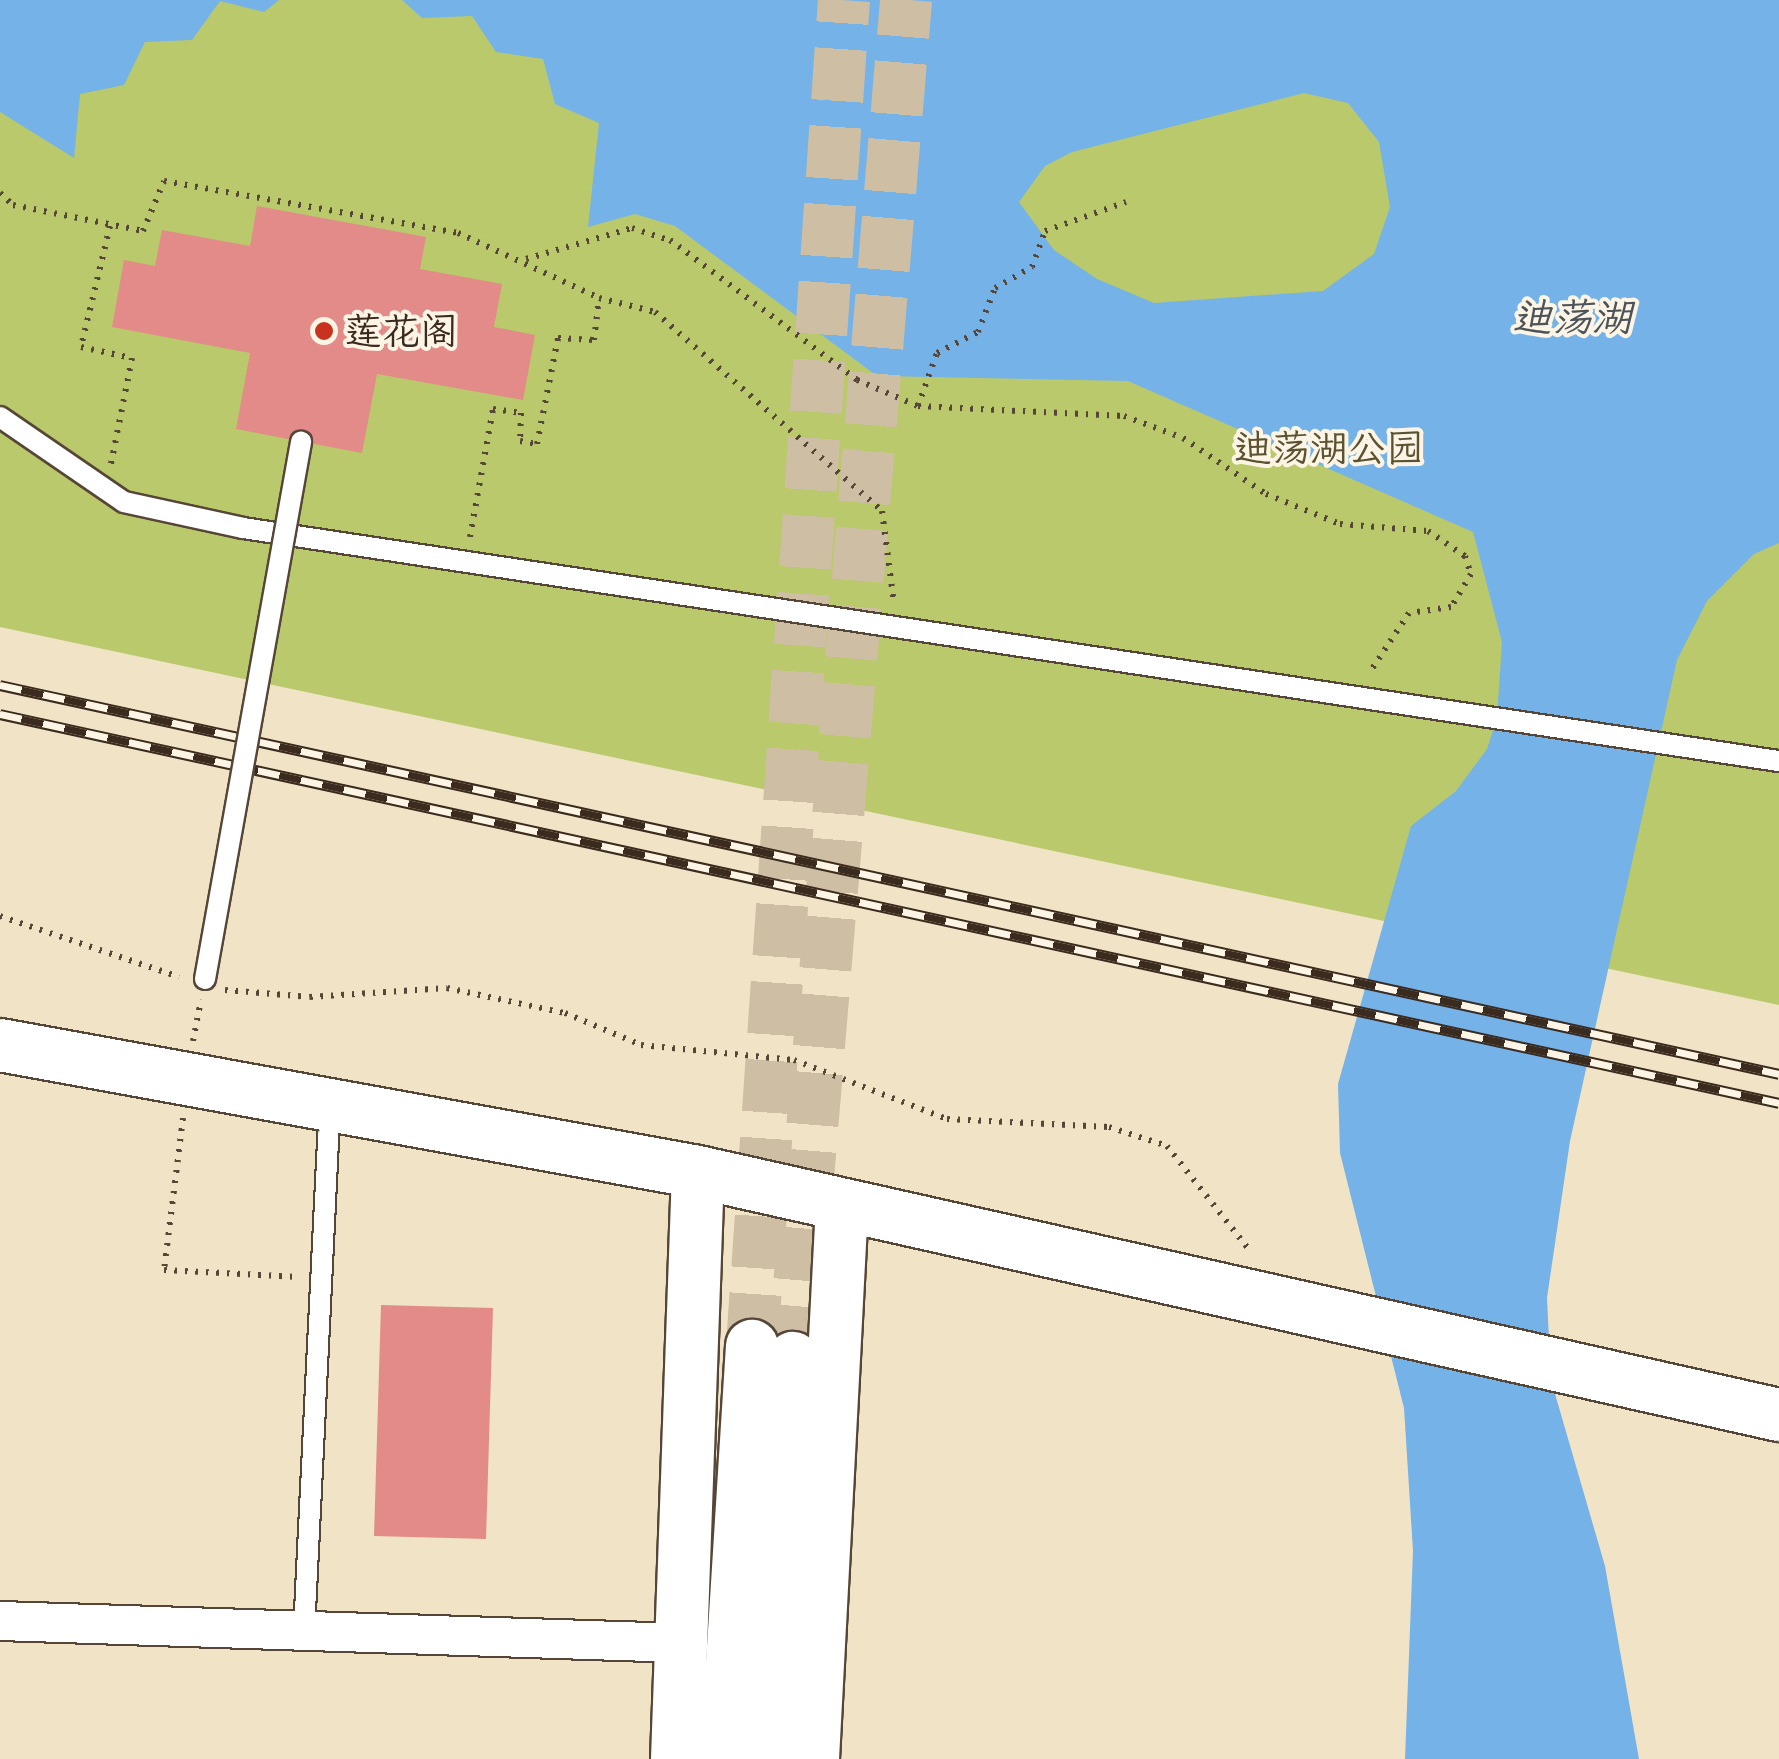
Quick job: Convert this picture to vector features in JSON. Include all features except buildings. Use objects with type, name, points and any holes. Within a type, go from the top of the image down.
[{"type":"main road","points":[[0,1044],[697,1186],[1584,1386],[1779,1442]]},
{"type":"main road","points":[[0,1080],[328,1134],[697,1186]]},
{"type":"main road","points":[[678,1759],[697,1186]]},
{"type":"main road","points":[[842,1220],[1298,1312],[1369,1339]]},
{"type":"main road","points":[[813,1759],[842,1220]]},
{"type":"main road","points":[[726,1759],[773,1352],[767,1759]]},
{"type":"main road","points":[[1584,1386],[1779,1415]]},
{"type":"street","points":[[0,1621],[681,1643]]},
{"type":"lane","points":[[0,417],[124,502],[243,528],[897,624],[1392,705],[1779,761]]},
{"type":"lane","points":[[202,982],[301,442]]},
{"type":"lane","points":[[304,1632],[328,1134]]},
{"type":"path","points":[[0,193],[13,204],[143,231],[164,181],[458,233],[526,259],[598,298],[655,312],[882,511],[897,624]]},
{"type":"path","points":[[918,406],[937,353],[978,332],[995,288],[1032,268],[1045,231],[1126,202]]},
{"type":"path","points":[[106,490],[132,358],[81,347],[110,226]]},
{"type":"path","points":[[526,259],[632,228],[670,240],[857,380],[918,406],[1124,416],[1183,438],[1266,494],[1340,524],[1428,531],[1465,556],[1471,574],[1451,607],[1409,613],[1353,698]]},
{"type":"path","points":[[466,560],[492,410],[521,414],[520,441],[537,444],[558,338],[594,340],[598,298]]},
{"type":"path","points":[[0,916],[242,994],[310,997],[447,988],[565,1013],[641,1044],[794,1060],[947,1119],[1109,1127],[1168,1146],[1298,1312]]},
{"type":"path","points":[[164,1270],[321,1278]]},
{"type":"green space","name":"迪荡湖公园","points":[[0,0],[1779,0],[1779,1005],[0,627]]},
{"type":"water","points":[[0,0],[279,0],[264,12],[220,1],[192,40],[145,42],[124,85],[80,94],[74,158],[0,112]]},
{"type":"water","name":"迪荡湖","points":[[402,0],[1779,0],[1779,543],[1754,554],[1707,601],[1677,660],[1570,1141],[1547,1298],[1551,1380],[1605,1566],[1639,1759],[1405,1759],[1413,1551],[1404,1408],[1340,1153],[1338,1084],[1411,826],[1456,791],[1487,749],[1497,718],[1502,642],[1473,532],[1128,381],[877,376],[675,226],[635,214],[588,227],[599,123],[555,104],[543,59],[496,52],[472,16],[422,18]],"holes":[[[1304,93],[1348,103],[1379,142],[1390,207],[1374,254],[1323,291],[1154,303],[1097,279],[1054,250],[1019,202],[1045,166],[1072,152]]]},
{"type":"tunnel","points":[[752,1346],[844,0]]},
{"type":"tunnel","points":[[793,1358],[906,0]]},
{"type":"railway","points":[[0,685],[1779,1074]]},
{"type":"railway","points":[[0,714],[1779,1103]]},
{"type":"place","name":"莲花阁","points":[[324,331]]}]
